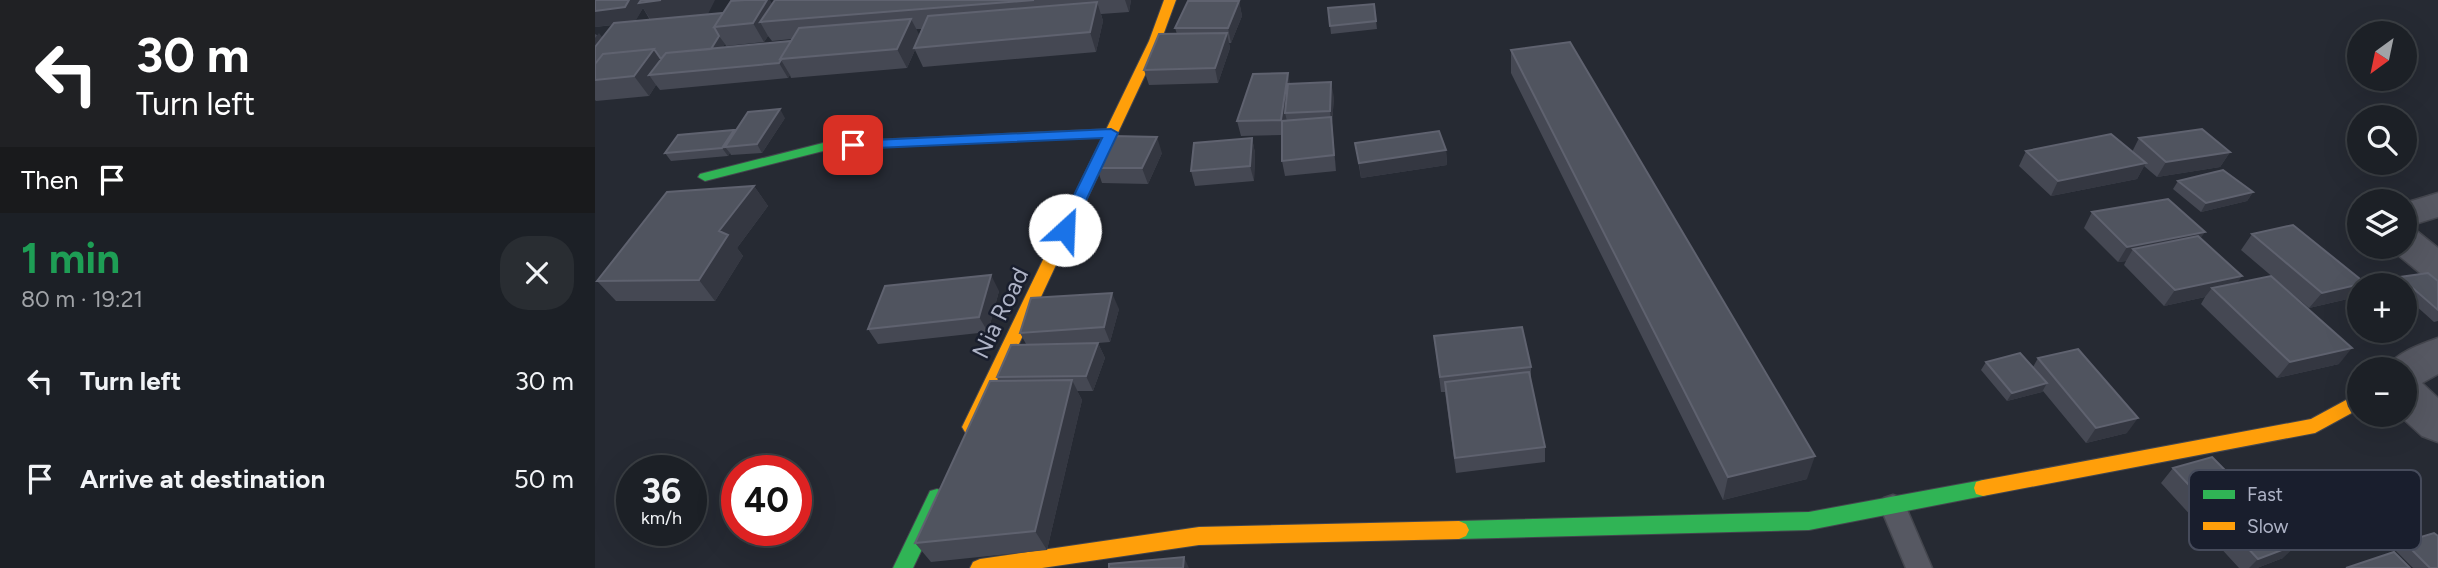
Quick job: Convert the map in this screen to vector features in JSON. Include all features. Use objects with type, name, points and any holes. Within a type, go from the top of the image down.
[{"type":"street","name":"Nia Road","points":[[963,444],[1155,41],[1170,0]]},
{"type":"street","points":[[705,177],[827,146],[1111,133]]},
{"type":"street","points":[[2417,211],[2438,205]]},
{"type":"street","points":[[2417,251],[2438,268]]},
{"type":"street","points":[[2417,366],[2438,354]]},
{"type":"street","points":[[2417,405],[2438,424]]},
{"type":"street","points":[[980,568],[1199,536],[1809,521],[2315,426],[2347,407]]},
{"type":"street","points":[[904,568],[945,481]]},
{"type":"lane","points":[[1893,506],[1919,568]]},
{"type":"building","points":[[595,0],[629,0],[625,7],[595,11]]},
{"type":"building","points":[[767,0],[753,23],[714,27],[731,1]]},
{"type":"building","points":[[775,0],[1034,0],[760,22]]},
{"type":"building","points":[[1188,1],[1239,1],[1228,28],[1175,28]]},
{"type":"building","points":[[1097,2],[1090,32],[914,48],[928,16]]},
{"type":"building","points":[[1374,4],[1376,21],[1330,26],[1328,8]]},
{"type":"building","points":[[723,13],[714,27],[719,36],[711,49],[666,53],[661,59],[654,49],[603,54],[595,64],[595,47],[614,23]]},
{"type":"building","points":[[911,19],[897,49],[780,59],[799,28]]},
{"type":"building","points":[[1227,33],[1215,68],[1144,70],[1159,34]]},
{"type":"building","points":[[791,41],[779,63],[649,75],[666,53]]},
{"type":"building","points":[[1570,42],[1815,456],[1728,477],[1511,50]]},
{"type":"building","points":[[654,49],[634,76],[595,80],[595,64],[603,54]]},
{"type":"building","points":[[1288,73],[1281,120],[1237,121],[1253,74]]},
{"type":"building","points":[[1331,82],[1330,111],[1285,113],[1288,84]]},
{"type":"building","points":[[780,109],[757,144],[725,147],[748,112]]},
{"type":"building","points":[[1331,117],[1334,155],[1282,161],[1282,121]]},
{"type":"building","points":[[2202,129],[2230,152],[2166,162],[2139,138]]},
{"type":"building","points":[[734,130],[722,148],[665,153],[678,135]]},
{"type":"building","points":[[1439,131],[1446,150],[1359,163],[1355,143]]},
{"type":"building","points":[[2111,134],[2146,163],[2058,181],[2026,151]]},
{"type":"building","points":[[1113,136],[1157,137],[1142,168],[1097,168]]},
{"type":"building","points":[[1252,138],[1250,166],[1191,171],[1194,143]]},
{"type":"building","points":[[2223,170],[2253,192],[2206,203],[2178,181]]},
{"type":"building","points":[[754,186],[719,231],[728,235],[699,280],[597,281],[667,192]]},
{"type":"building","points":[[2168,199],[2205,232],[2127,247],[2092,212]]},
{"type":"building","points":[[2293,225],[2353,273],[2347,273],[2347,287],[2322,293],[2252,234]]},
{"type":"building","points":[[2198,236],[2242,276],[2175,290],[2133,249]]},
{"type":"building","points":[[2428,273],[2438,281],[2438,310],[2417,292],[2417,275]]},
{"type":"building","points":[[991,275],[979,317],[868,329],[885,286]]},
{"type":"building","points":[[2271,276],[2352,348],[2290,362],[2212,288]]},
{"type":"building","points":[[1112,293],[1104,327],[1020,333],[1031,298]]},
{"type":"building","points":[[1522,327],[1531,367],[1440,377],[1434,336]]},
{"type":"building","points":[[1098,343],[1086,376],[997,377],[1011,345]]},
{"type":"building","points":[[2078,349],[2138,418],[2096,428],[2038,358]]},
{"type":"building","points":[[2020,353],[2047,383],[2012,393],[1986,362]]},
{"type":"building","points":[[1529,372],[1545,447],[1455,458],[1445,382]]},
{"type":"building","points":[[1072,380],[1035,531],[915,543],[990,381]]},
{"type":"building","points":[[2212,457],[2225,470],[2189,470],[2189,485],[2173,468]]},
{"type":"building","points":[[2434,533],[2438,536],[2438,568],[2430,568],[2412,550],[2421,550],[2421,537]]},
{"type":"building","points":[[2250,550],[2282,550],[2258,559]]},
{"type":"building","points":[[2394,552],[2410,568],[2346,568]]},
{"type":"building","points":[[1184,557],[1183,568],[1109,568],[1109,564]]},
{"type":"traffic: fast","points":[[705,177],[827,146],[1111,133]]},
{"type":"traffic: fast","points":[[1459,530],[1809,521],[1983,488]]},
{"type":"traffic: fast","points":[[903,568],[937,497]]},
{"type":"traffic: slow","points":[[971,427],[1155,41],[1170,0]]},
{"type":"traffic: slow","points":[[1983,488],[2315,426],[2347,407]]},
{"type":"traffic: slow","points":[[980,568],[1199,536],[1459,530]]},
{"type":"route","points":[[853,145],[1111,133],[1065,230]]}]
